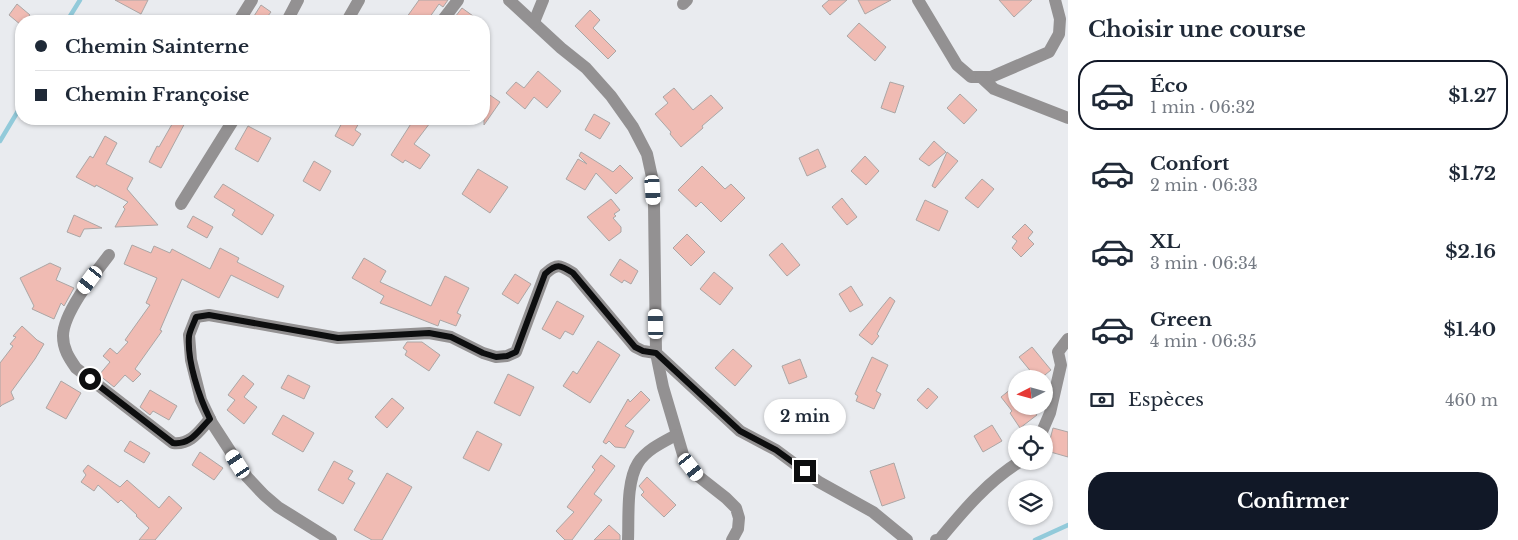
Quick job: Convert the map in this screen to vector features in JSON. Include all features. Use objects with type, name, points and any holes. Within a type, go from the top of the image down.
[{"type":"street","points":[[243,15],[252,0]]},
{"type":"street","points":[[290,15],[298,0]]},
{"type":"street","points":[[350,15],[359,0]]},
{"type":"street","points":[[447,15],[458,0]]},
{"type":"street","points":[[509,0],[586,68],[611,96],[633,127],[647,154],[652,177],[654,204],[656,353],[663,387],[684,458],[698,476],[736,508],[739,518],[738,529],[732,540]]},
{"type":"street","points":[[534,22],[543,0]]},
{"type":"street","points":[[918,0],[957,65],[971,77],[992,77],[1048,52],[1059,34],[1060,19],[1055,0]]},
{"type":"street","points":[[981,77],[994,89],[1068,118]]},
{"type":"street","points":[[181,204],[230,125]]},
{"type":"street","points":[[109,255],[80,293],[63,329],[67,356],[76,368],[173,443],[183,444],[189,441],[210,419]]},
{"type":"street","points":[[331,540],[278,507],[264,495],[247,477],[210,419],[201,400],[191,360],[189,335],[196,317],[209,315],[338,338],[429,333],[451,337],[483,353],[496,357],[507,356],[516,352],[545,274],[553,266],[562,266],[573,273],[635,347],[643,351],[656,353],[740,431],[776,450],[819,482],[873,512],[907,540]]},
{"type":"street","points":[[1045,425],[1050,413],[1060,364],[1058,352],[1068,339]]},
{"type":"street","points":[[628,540],[632,478],[638,462],[649,451],[676,435]]},
{"type":"street","points":[[936,540],[939,540],[964,511],[1008,469]]},
{"type":"building","points":[[115,0],[148,0],[141,14]]},
{"type":"building","points":[[419,0],[448,0],[443,7],[439,4],[431,15],[408,15]]},
{"type":"building","points":[[829,0],[847,0],[830,15],[822,6]]},
{"type":"building","points":[[858,0],[891,0],[865,14]]},
{"type":"building","points":[[999,0],[1032,0],[1014,17]]},
{"type":"building","points":[[17,4],[30,15],[15,15],[15,20],[9,15]]},
{"type":"building","points":[[261,5],[271,12],[269,15],[255,15]]},
{"type":"building","points":[[462,8],[472,15],[457,15]]},
{"type":"building","points":[[590,10],[600,20],[593,28],[616,51],[608,59],[575,26]]},
{"type":"building","points":[[859,23],[886,47],[875,61],[847,36]]},
{"type":"building","points":[[538,71],[561,91],[547,108],[534,97],[525,109],[506,93],[516,82],[524,88]]},
{"type":"building","points":[[890,82],[904,86],[895,113],[881,108]]},
{"type":"building","points":[[674,88],[693,110],[711,95],[723,108],[681,147],[655,114],[668,103],[663,97]]},
{"type":"building","points":[[960,94],[977,110],[964,124],[947,108]]},
{"type":"building","points":[[490,95],[500,102],[490,116]]},
{"type":"building","points":[[594,114],[610,123],[600,139],[585,130]]},
{"type":"building","points":[[172,125],[184,125],[161,168],[149,162],[157,146],[159,147]]},
{"type":"building","points":[[341,125],[358,125],[355,130],[361,134],[353,146],[335,136]]},
{"type":"building","points":[[410,125],[428,125],[414,144],[430,155],[420,169],[405,160],[403,163],[391,155]]},
{"type":"building","points":[[248,126],[271,138],[258,162],[235,149]]},
{"type":"building","points":[[105,136],[117,143],[106,164],[133,178],[127,189],[158,225],[115,227],[125,209],[123,207],[128,202],[76,177],[90,156],[93,158]]},
{"type":"building","points":[[934,141],[946,152],[929,166],[919,159]]},
{"type":"building","points":[[818,149],[826,167],[807,176],[799,158]]},
{"type":"building","points":[[581,152],[613,172],[620,165],[633,178],[616,194],[596,173],[585,190],[566,179],[578,159],[587,164],[579,156]]},
{"type":"building","points":[[947,152],[958,161],[935,188],[932,186]]},
{"type":"building","points":[[865,156],[879,171],[866,185],[851,171]]},
{"type":"building","points":[[314,161],[331,171],[320,191],[303,181]]},
{"type":"building","points":[[702,166],[725,189],[731,184],[745,198],[721,222],[701,202],[696,207],[678,190]]},
{"type":"building","points":[[478,169],[508,187],[490,213],[462,194]]},
{"type":"building","points":[[982,179],[994,189],[978,208],[965,198]]},
{"type":"building","points":[[223,184],[274,215],[262,235],[232,215],[235,210],[214,197]]},
{"type":"building","points":[[842,198],[857,217],[847,225],[832,207]]},
{"type":"building","points":[[611,199],[620,210],[614,214],[616,216],[613,218],[621,227],[621,232],[609,241],[587,217]]},
{"type":"building","points":[[925,200],[948,211],[939,231],[916,220]]},
{"type":"building","points":[[74,215],[102,228],[84,229],[80,237],[67,232]]},
{"type":"building","points":[[193,216],[213,227],[207,238],[187,227]]},
{"type":"building","points":[[1025,224],[1033,232],[1028,238],[1034,244],[1021,257],[1012,248],[1017,241],[1012,237]]},
{"type":"building","points":[[687,234],[705,252],[691,266],[673,248]]},
{"type":"building","points":[[782,243],[800,265],[787,276],[769,255]]},
{"type":"building","points":[[132,245],[151,253],[154,246],[170,253],[172,249],[210,269],[220,248],[239,258],[237,262],[284,286],[278,298],[231,275],[219,298],[182,279],[160,330],[162,331],[135,369],[141,374],[133,382],[125,375],[114,387],[99,375],[110,362],[103,356],[110,348],[117,354],[128,342],[125,340],[150,305],[146,303],[157,278],[124,264]]},
{"type":"building","points":[[364,258],[386,271],[380,282],[431,306],[445,276],[469,288],[457,313],[461,315],[456,326],[440,320],[438,326],[380,303],[384,296],[352,278]]},
{"type":"building","points":[[620,259],[638,271],[631,284],[624,280],[622,283],[610,275]]},
{"type":"building","points":[[50,263],[61,268],[56,280],[74,288],[64,306],[61,303],[54,319],[32,309],[34,306],[20,278]]},
{"type":"building","points":[[714,272],[733,288],[720,305],[700,289]]},
{"type":"building","points":[[515,274],[531,284],[518,304],[502,294]]},
{"type":"building","points":[[851,286],[863,305],[850,312],[839,294]]},
{"type":"building","points":[[890,297],[895,301],[877,334],[879,336],[872,345],[859,335]]},
{"type":"building","points":[[557,301],[584,316],[573,335],[565,331],[560,339],[542,329]]},
{"type":"building","points":[[22,326],[44,344],[11,392],[14,399],[0,407],[0,363],[13,346],[10,344],[16,337],[13,336]]},
{"type":"building","points":[[598,341],[620,355],[590,403],[563,386],[573,371],[577,374]]},
{"type":"building","points":[[407,342],[422,342],[440,355],[429,371],[405,355],[407,351],[403,348]]},
{"type":"building","points":[[1032,347],[1051,370],[1030,370],[1019,357]]},
{"type":"building","points":[[733,349],[752,366],[735,386],[715,368]]},
{"type":"building","points":[[872,357],[888,365],[876,391],[881,394],[874,409],[856,401],[858,396],[855,394]]},
{"type":"building","points":[[800,359],[807,377],[789,384],[782,366]]},
{"type":"building","points":[[508,374],[534,387],[520,416],[494,403]]},
{"type":"building","points":[[243,375],[254,384],[244,397],[257,407],[244,424],[227,410],[235,400],[228,395]]},
{"type":"building","points":[[288,375],[310,386],[304,399],[281,388]]},
{"type":"building","points":[[61,381],[81,393],[66,419],[46,408]]},
{"type":"building","points":[[928,388],[938,397],[927,409],[917,400]]},
{"type":"building","points":[[150,390],[177,406],[169,420],[153,411],[150,415],[140,407]]},
{"type":"building","points":[[641,391],[650,400],[625,426],[634,431],[625,448],[615,447],[609,441],[606,444],[603,442],[628,399],[630,402]]},
{"type":"building","points":[[1008,391],[1008,406],[1001,397]]},
{"type":"building","points":[[392,398],[404,408],[387,428],[375,417]]},
{"type":"building","points":[[283,415],[314,433],[303,452],[272,434]]},
{"type":"building","points":[[1011,415],[1037,415],[1024,425],[1018,425]]},
{"type":"building","points":[[992,425],[1002,441],[983,452],[974,436]]},
{"type":"building","points":[[1053,428],[1068,432],[1068,457],[1053,453]]},
{"type":"building","points":[[477,431],[502,444],[489,471],[463,458]]},
{"type":"building","points":[[130,441],[150,453],[144,463],[124,451]]},
{"type":"building","points":[[200,452],[223,468],[214,480],[192,465]]},
{"type":"building","points":[[601,455],[615,466],[594,494],[602,500],[572,540],[565,540],[556,531],[574,512],[567,507],[595,470],[592,467]]},
{"type":"building","points":[[334,461],[353,471],[348,479],[355,483],[343,504],[318,490]]},
{"type":"building","points":[[894,463],[905,498],[882,506],[870,471]]},
{"type":"building","points":[[88,465],[120,487],[127,480],[159,508],[169,496],[182,508],[155,540],[139,540],[149,528],[137,515],[121,500],[118,503],[98,485],[94,491],[81,482],[86,475],[83,471]]},
{"type":"building","points":[[387,473],[412,487],[382,540],[372,540],[354,530]]},
{"type":"building","points":[[647,477],[676,505],[664,517],[641,495],[644,492],[639,486]]},
{"type":"building","points":[[609,525],[620,535],[620,540],[594,540]]},
{"type":"waterway","points":[[71,15],[80,0]]},
{"type":"waterway","points":[[0,141],[15,116]]},
{"type":"waterway","points":[[1035,540],[1068,525]]},
{"type":"route","points":[[90,379],[173,443],[183,444],[189,441],[210,419],[201,400],[191,360],[189,335],[196,317],[209,315],[338,338],[429,333],[451,337],[483,353],[496,357],[507,356],[516,352],[545,274],[553,266],[562,266],[573,273],[635,347],[643,351],[656,353],[740,431],[776,450],[805,471]]}]
